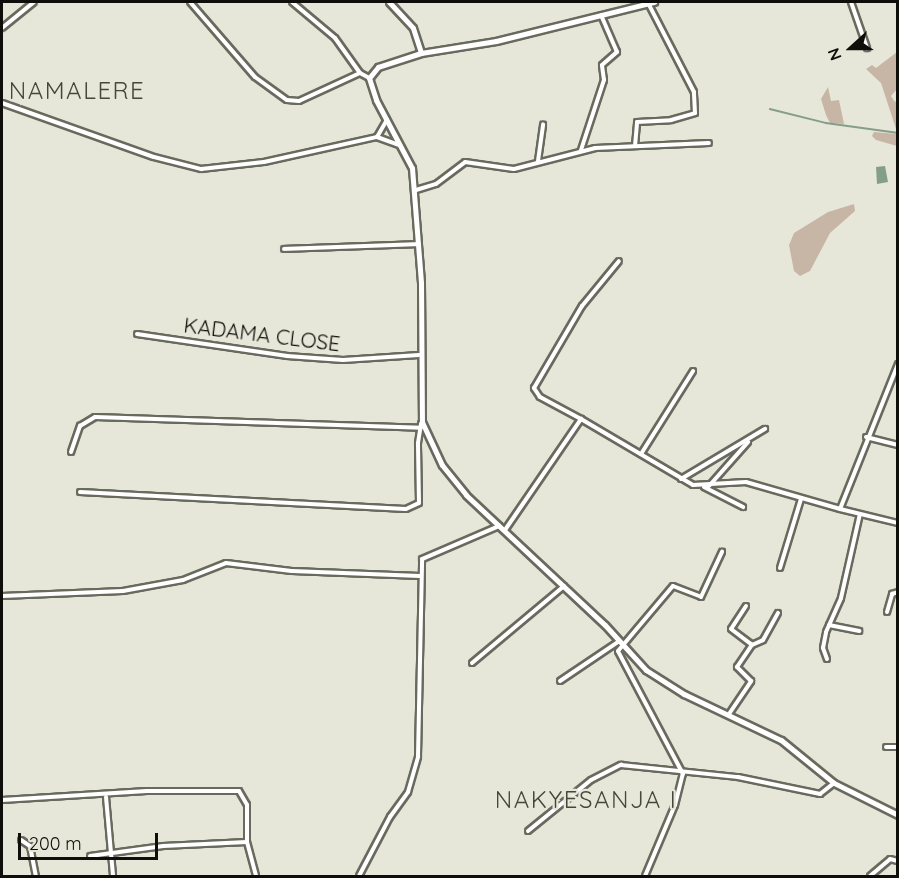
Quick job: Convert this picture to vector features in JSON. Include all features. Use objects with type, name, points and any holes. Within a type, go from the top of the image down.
[{"type":"street","points":[[2,28],[34,2]]},
{"type":"street","points":[[190,2],[255,77],[287,100],[310,98],[360,73]]},
{"type":"street","points":[[80,492],[406,509],[418,504],[421,425],[419,244],[416,190],[404,147],[387,120],[369,78],[360,73],[335,38],[292,2]]},
{"type":"street","points":[[389,2],[412,28],[421,53]]},
{"type":"street","points":[[369,78],[378,67],[421,53],[496,41],[651,2],[693,91],[695,113],[671,120],[637,122],[635,146]]},
{"type":"street","points":[[851,2],[867,48]]},
{"type":"street","points":[[580,150],[604,80],[602,65],[617,52],[601,15]]},
{"type":"street","points":[[2,103],[154,157],[201,168],[264,162],[377,137],[404,147]]},
{"type":"street","points":[[377,137],[387,120]]},
{"type":"street","points":[[538,161],[543,124]]},
{"type":"street","points":[[416,190],[436,184],[465,162],[514,169],[580,150],[709,143]]},
{"type":"street","points":[[284,249],[419,244]]},
{"type":"street","points":[[619,261],[582,306],[534,388],[540,397],[681,479],[707,487],[743,507]]},
{"type":"street","name":"KADAMA CLOSE","points":[[137,334],[287,356],[343,360],[420,356]]},
{"type":"street","points":[[840,509],[866,437],[897,364]]},
{"type":"street","points":[[641,454],[693,371]]},
{"type":"street","points":[[71,452],[80,426],[95,417],[421,425]]},
{"type":"street","points":[[505,530],[581,419]]},
{"type":"street","points":[[421,425],[442,465],[466,495],[662,681],[781,740],[834,783],[897,815]]},
{"type":"street","points":[[681,479],[765,429],[734,453],[707,487]]},
{"type":"street","points":[[866,437],[897,445]]},
{"type":"street","points":[[707,487],[746,482],[801,499],[897,523]]},
{"type":"street","points":[[780,568],[801,499]]},
{"type":"street","points":[[827,659],[823,648],[829,625],[841,598],[860,514]]},
{"type":"street","points":[[359,876],[414,776],[419,745],[420,576],[425,555],[499,525]]},
{"type":"street","points":[[560,681],[620,643],[673,586],[701,597],[722,552]]},
{"type":"street","points":[[2,596],[123,591],[183,580],[226,563],[292,571],[420,576]]},
{"type":"street","points":[[472,663],[564,586]]},
{"type":"street","points":[[887,612],[892,594],[897,592]]},
{"type":"street","points":[[746,606],[731,628],[752,645]]},
{"type":"street","points":[[729,714],[751,681],[737,669],[752,645],[763,640],[778,613]]},
{"type":"street","points":[[829,625],[859,631]]},
{"type":"street","points":[[620,643],[619,657],[683,774],[675,805],[645,876]]},
{"type":"street","points":[[886,747],[897,747]]},
{"type":"street","points":[[528,831],[611,768],[621,765],[683,774],[738,777],[820,794],[834,783]]},
{"type":"street","points":[[2,800],[106,796],[147,791],[239,791],[247,805],[248,842],[256,876]]},
{"type":"street","points":[[106,796],[113,876]]},
{"type":"street","points":[[21,840],[30,846],[36,876]]},
{"type":"street","points":[[90,856],[112,855],[163,846],[248,842]]},
{"type":"street","points":[[870,876],[889,860],[897,861]]},
{"type":"shaded area","points":[[897,52],[897,89],[891,96],[895,102],[897,100],[897,132],[881,83],[866,69],[872,65],[876,68]]},
{"type":"shaded area","points":[[828,87],[831,101],[839,100],[844,124],[830,123],[826,115],[821,99]]},
{"type":"shaded area","points":[[874,132],[897,134],[897,146],[876,140],[872,136]]},
{"type":"shaded area","points":[[885,166],[888,182],[877,184],[876,167]]},
{"type":"shaded area","points":[[854,204],[855,211],[830,233],[810,271],[800,276],[794,271],[789,245],[794,233],[828,212]]},
{"type":"waterway","points":[[770,109],[826,123],[898,133]]},
{"type":"district","name":"NAMALERE","points":[[77,91]]},
{"type":"district","name":"NAKYESANJA I","points":[[586,800]]}]
